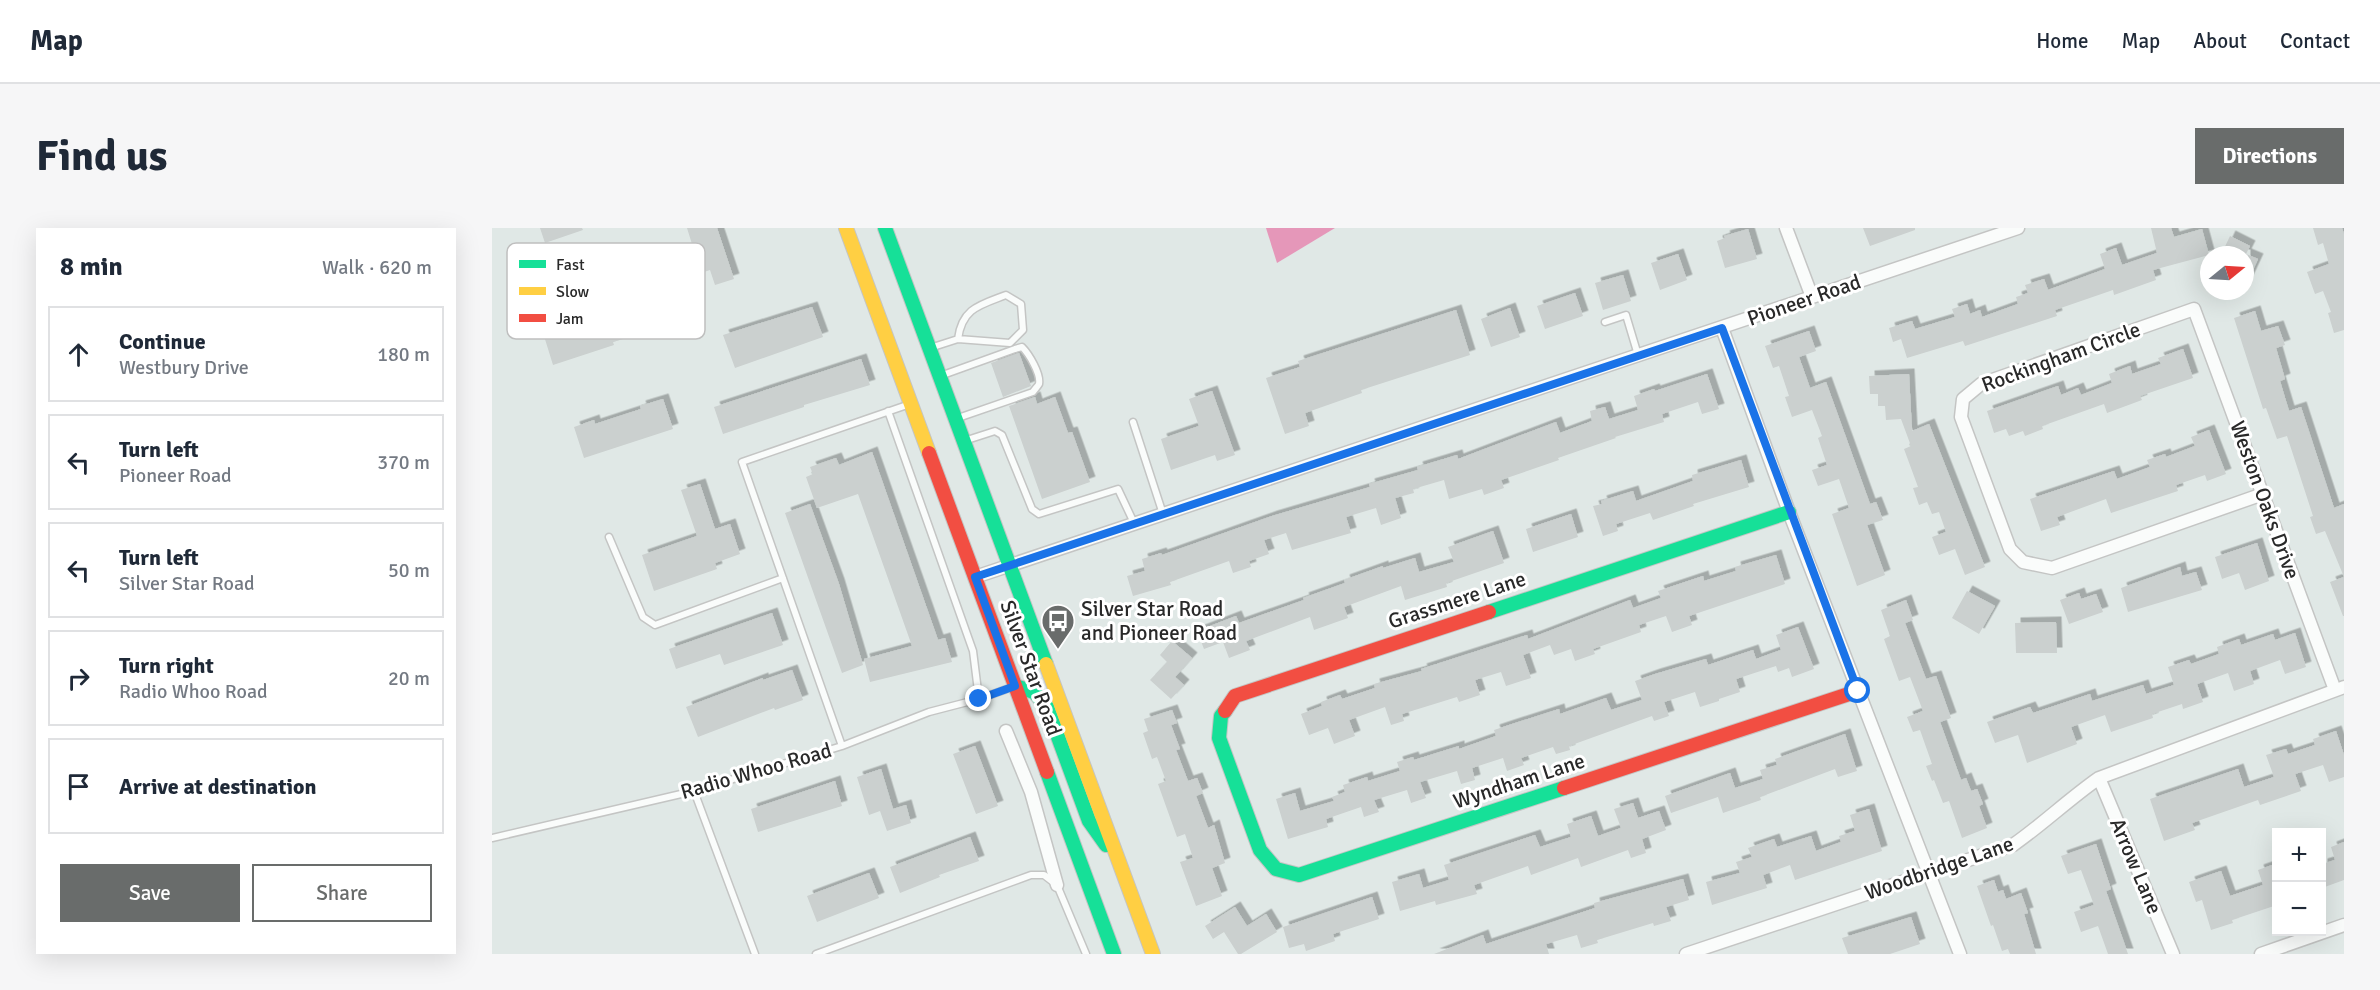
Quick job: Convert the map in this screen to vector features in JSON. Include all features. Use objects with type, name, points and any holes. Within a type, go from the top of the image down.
[{"type":"main road","name":"Silver Star Road","points":[[846,228],[1114,954]]},
{"type":"main road","name":"Silver Star Road","points":[[885,228],[1153,954]]},
{"type":"main road","name":"Grassmere Lane","points":[[1238,790],[1219,738],[1221,716],[1235,696],[1789,512]]},
{"type":"main road","points":[[1015,686],[1030,688],[1039,694],[1047,706],[1089,821],[1120,866]]},
{"type":"main road","name":"Wyndham Lane","points":[[1238,790],[1260,850],[1276,869],[1299,875],[1858,691]]},
{"type":"street","points":[[1786,228],[1812,297]]},
{"type":"street","name":"Pioneer Road","points":[[975,577],[2018,228]]},
{"type":"street","name":"Rockingham Circle","points":[[2194,309],[1981,384],[1963,399],[1961,417],[2010,549],[2023,562],[2052,568],[2263,494]]},
{"type":"street","name":"Weston Oaks Drive","points":[[2194,309],[2263,494],[2340,689]]},
{"type":"street","points":[[1722,328],[1789,512],[1960,954]]},
{"type":"street","name":"Woodbridge Lane","points":[[1686,954],[2013,845],[2035,830],[2071,797],[2099,778],[2340,689]]},
{"type":"street","points":[[1006,731],[1031,792],[1057,885]]},
{"type":"street","name":"Arrow Lane","points":[[2099,778],[2173,954]]},
{"type":"street","points":[[2261,954],[2344,925]]},
{"type":"lane","points":[[929,348],[958,339],[1010,343],[1023,330],[1021,304],[1006,295],[974,307],[960,324],[958,339]]},
{"type":"lane","points":[[1605,322],[1626,315],[1639,356]]},
{"type":"lane","points":[[939,376],[1022,347],[1030,356],[1039,381],[1039,385],[1033,392],[955,419]]},
{"type":"lane","points":[[842,746],[742,462],[911,403]]},
{"type":"lane","points":[[888,411],[974,651],[979,699]]},
{"type":"lane","points":[[1133,422],[1163,514]]},
{"type":"lane","points":[[963,441],[995,431],[1002,435],[1032,509],[1039,514],[1118,489],[1134,523]]},
{"type":"lane","points":[[609,537],[643,617],[655,625],[783,578]]},
{"type":"lane","name":"Radio Whoo Road","points":[[492,838],[694,791],[842,746],[929,712],[979,699],[1015,686]]},
{"type":"lane","points":[[694,791],[755,954]]},
{"type":"lane","points":[[816,954],[1031,875],[1044,875],[1057,885],[1086,954]]},
{"type":"shaded area","points":[[1266,228],[1335,228],[1277,263]]},
{"type":"building","points":[[540,228],[582,228],[583,230],[545,243]]},
{"type":"building","points":[[687,228],[717,228],[734,279],[715,285],[710,270],[705,272],[705,243],[692,243]]},
{"type":"building","points":[[1863,228],[1915,228],[1915,230],[1870,246]]},
{"type":"building","points":[[2151,228],[2171,228],[2174,237],[2202,229],[2207,246],[2200,246],[2200,257],[2153,270],[2156,280],[2114,295],[2113,290],[2055,310],[2057,316],[1965,346],[1963,341],[1907,358],[1901,339],[1893,342],[1889,328],[1912,321],[1915,329],[1955,317],[1952,309],[1967,304],[1970,314],[1980,310],[1982,317],[2018,304],[2016,297],[2028,293],[2025,285],[2044,279],[2048,290],[2105,269],[2100,254],[2116,248],[2122,265],[2157,253]]},
{"type":"building","points":[[2313,228],[2342,228],[2344,234],[2344,330],[2334,333],[2328,313],[2331,312],[2323,291],[2315,294],[2307,272],[2329,264],[2323,243],[2318,245]]},
{"type":"building","points":[[1748,229],[1757,259],[1725,268],[1717,241],[1725,238],[1724,236]]},
{"type":"building","points":[[2230,236],[2250,246],[2225,246]]},
{"type":"building","points":[[1678,254],[1687,280],[1660,290],[1651,263]]},
{"type":"building","points":[[1623,275],[1631,301],[1603,310],[1595,283]]},
{"type":"building","points":[[1575,293],[1583,316],[1545,329],[1537,306]]},
{"type":"building","points":[[812,307],[823,337],[735,368],[723,335]]},
{"type":"building","points":[[1510,308],[1520,337],[1491,347],[1481,319]]},
{"type":"building","points":[[1456,310],[1470,355],[1361,390],[1362,393],[1305,413],[1309,426],[1285,434],[1266,378],[1300,367],[1298,361]]},
{"type":"building","points":[[2255,311],[2261,331],[2278,326],[2285,345],[2276,348],[2285,379],[2280,381],[2289,411],[2301,407],[2334,508],[2344,504],[2344,577],[2325,531],[2316,534],[2310,517],[2313,516],[2287,436],[2277,439],[2266,408],[2263,409],[2234,318]]},
{"type":"building","points":[[1809,331],[1816,351],[1799,357],[1810,388],[1826,382],[1870,504],[1876,502],[1883,520],[1867,525],[1885,575],[1857,586],[1832,514],[1849,508],[1839,479],[1818,486],[1812,470],[1827,465],[1818,438],[1822,436],[1812,410],[1792,417],[1785,397],[1789,396],[1779,366],[1773,368],[1765,346]]},
{"type":"building","points":[[545,339],[623,339],[613,342],[614,345],[553,365]]},
{"type":"building","points":[[2183,349],[2193,378],[2140,396],[2142,400],[2107,413],[2104,404],[2042,426],[2043,429],[2025,436],[2023,431],[2009,436],[2006,429],[1994,433],[1987,411],[2058,386],[2061,395],[2078,388],[2081,395],[2112,383],[2109,374],[2130,366],[2132,374],[2161,364],[2158,358]]},
{"type":"building","points":[[1019,353],[1031,386],[1003,397],[991,363]]},
{"type":"building","points":[[861,359],[870,385],[804,405],[804,407],[723,434],[714,407]]},
{"type":"building","points":[[1707,374],[1719,409],[1702,414],[1698,402],[1662,414],[1664,422],[1615,437],[1501,480],[1504,488],[1484,495],[1482,489],[1449,499],[1444,480],[1413,489],[1414,493],[1395,498],[1401,518],[1381,525],[1376,508],[1346,517],[1351,533],[1292,550],[1286,533],[1264,540],[1269,554],[1249,561],[1251,567],[1233,573],[1229,561],[1170,582],[1171,585],[1133,596],[1127,576],[1145,571],[1142,559],[1161,553],[1162,555],[1272,516],[1370,487],[1369,484],[1418,470],[1417,467],[1457,455],[1458,459],[1556,422],[1560,433],[1592,421],[1590,411],[1605,407],[1609,419],[1638,410],[1634,396]]},
{"type":"building","points":[[1909,374],[1912,431],[1929,424],[1985,567],[1965,575],[1955,549],[1939,555],[1932,537],[1946,532],[1939,512],[1932,514],[1927,502],[1919,505],[1913,488],[1918,487],[1904,449],[1911,446],[1901,419],[1886,420],[1885,406],[1878,406],[1878,394],[1870,394],[1869,376]]},
{"type":"building","points":[[1212,391],[1235,455],[1217,461],[1215,455],[1171,470],[1161,439],[1199,426],[1189,399]]},
{"type":"building","points":[[1035,397],[1037,404],[1055,397],[1068,433],[1072,432],[1090,482],[1042,499],[1009,406]]},
{"type":"building","points":[[663,399],[673,429],[584,458],[574,427],[594,420],[595,424]]},
{"type":"building","points":[[2209,430],[2226,474],[2207,481],[2205,475],[2176,485],[2178,491],[2111,513],[2106,499],[2057,517],[2060,525],[2041,531],[2030,499],[2114,471],[2117,479],[2150,467],[2147,460],[2165,454],[2166,457],[2195,446],[2191,437]]},
{"type":"building","points":[[872,452],[938,640],[945,638],[952,662],[870,682],[864,659],[912,646],[858,494],[817,508],[806,477],[813,474],[810,467],[836,458],[839,465]]},
{"type":"building","points":[[1741,460],[1749,487],[1693,504],[1694,506],[1653,520],[1650,513],[1616,524],[1618,531],[1603,536],[1593,506],[1602,504],[1601,501],[1633,491],[1636,501],[1693,481],[1692,475]]},
{"type":"building","points":[[700,484],[715,529],[730,524],[740,554],[715,563],[717,569],[654,591],[642,555],[697,536],[681,490]]},
{"type":"building","points":[[810,504],[839,584],[863,665],[842,673],[785,513]]},
{"type":"building","points":[[1571,514],[1578,537],[1533,552],[1526,529]]},
{"type":"building","points":[[1493,531],[1504,563],[1446,583],[1447,587],[1405,600],[1401,586],[1344,607],[1348,618],[1314,630],[1310,617],[1246,641],[1250,650],[1229,658],[1223,642],[1204,649],[1197,631],[1236,616],[1239,623],[1304,600],[1303,598],[1345,583],[1344,580],[1383,566],[1383,568],[1415,558],[1419,572],[1454,562],[1448,547]]},
{"type":"building","points":[[2257,543],[2269,581],[2245,590],[2239,573],[2222,579],[2215,557]]},
{"type":"building","points":[[1776,555],[1785,584],[1689,616],[1692,625],[1672,632],[1666,616],[1639,625],[1641,632],[1593,649],[1595,654],[1575,661],[1571,649],[1554,655],[1550,645],[1523,655],[1531,678],[1506,686],[1501,672],[1475,680],[1480,695],[1459,702],[1457,697],[1402,714],[1404,721],[1391,725],[1385,707],[1349,720],[1355,736],[1334,744],[1328,728],[1309,735],[1301,714],[1322,706],[1321,702],[1340,695],[1342,699],[1375,688],[1374,684],[1422,671],[1421,669],[1527,635],[1528,639],[1630,600],[1633,608],[1661,598],[1658,591],[1703,576],[1704,581],[1736,571],[1735,567]]},
{"type":"building","points":[[2180,567],[2182,576],[2196,572],[2202,590],[2128,612],[2121,588]]},
{"type":"building","points":[[2344,577],[2344,616],[2343,616],[2330,582]]},
{"type":"building","points":[[1967,591],[1995,606],[1979,634],[1952,618]]},
{"type":"building","points":[[2079,593],[2081,599],[2096,594],[2103,612],[2069,624],[2060,600]]},
{"type":"building","points":[[1906,600],[1913,620],[1905,623],[1926,679],[1936,676],[1951,718],[1940,722],[1961,780],[1966,778],[1971,791],[1977,789],[1983,804],[1979,806],[1987,828],[1962,838],[1949,801],[1943,803],[1926,766],[1932,764],[1920,730],[1913,732],[1907,717],[1923,711],[1910,677],[1899,681],[1884,639],[1890,636],[1881,610]]},
{"type":"building","points":[[772,613],[783,645],[724,665],[720,654],[676,669],[669,649]]},
{"type":"building","points":[[2056,622],[2057,653],[2016,653],[2015,623]]},
{"type":"building","points":[[1798,627],[1814,669],[1792,677],[1789,668],[1778,672],[1776,666],[1736,679],[1740,692],[1700,707],[1695,692],[1664,702],[1669,716],[1654,721],[1652,716],[1569,746],[1570,750],[1556,754],[1553,747],[1521,758],[1524,765],[1507,771],[1503,758],[1472,768],[1475,780],[1461,784],[1457,771],[1420,782],[1426,798],[1411,803],[1407,790],[1374,800],[1379,812],[1364,817],[1361,807],[1326,819],[1328,827],[1288,839],[1276,799],[1295,793],[1300,811],[1334,801],[1332,797],[1345,792],[1343,785],[1367,777],[1368,781],[1400,771],[1397,762],[1413,757],[1414,760],[1459,746],[1459,749],[1496,736],[1494,730],[1509,725],[1559,709],[1560,714],[1606,698],[1611,710],[1642,700],[1635,681],[1706,659],[1708,665],[1753,650],[1756,659],[1781,650],[1776,635]]},
{"type":"building","points":[[2295,633],[2306,667],[2285,674],[2280,660],[2250,671],[2254,684],[2234,691],[2228,673],[2197,684],[2203,702],[2183,709],[2182,704],[2152,714],[2153,718],[2111,732],[2105,715],[2071,727],[2077,744],[2027,763],[2018,735],[1995,743],[1987,722],[2030,707],[2033,713],[2090,694],[2092,701],[2143,685],[2146,694],[2174,685],[2168,667],[2189,660],[2191,664],[2219,654],[2217,647],[2239,639],[2241,645],[2273,634],[2275,640]]},
{"type":"building","points":[[1172,641],[1192,658],[1175,677],[1184,685],[1171,699],[1150,680],[1167,662],[1160,655]]},
{"type":"building","points":[[792,670],[803,700],[775,710],[774,708],[698,737],[686,707],[763,678],[763,680]]},
{"type":"building","points":[[1172,710],[1177,723],[1171,725],[1180,749],[1176,750],[1188,781],[1197,778],[1203,793],[1196,796],[1208,828],[1214,825],[1225,863],[1212,868],[1222,896],[1196,906],[1180,862],[1193,858],[1185,834],[1177,837],[1158,784],[1166,781],[1157,757],[1152,759],[1143,733],[1148,731],[1144,719]]},
{"type":"building","points":[[2336,731],[2344,755],[2344,777],[2329,782],[2323,765],[2295,774],[2301,791],[2260,805],[2258,800],[2192,823],[2195,830],[2164,841],[2150,799],[2238,769],[2244,787],[2274,777],[2266,755],[2286,749],[2288,754],[2315,745],[2313,739]]},
{"type":"building","points":[[1845,734],[1857,771],[1838,777],[1835,769],[1723,813],[1718,797],[1671,813],[1665,796],[1730,773],[1735,788],[1763,779],[1760,770],[1777,765],[1775,759]]},
{"type":"building","points":[[975,746],[998,806],[976,814],[953,754]]},
{"type":"building","points":[[881,769],[893,809],[906,805],[911,823],[887,831],[880,811],[869,815],[857,777]]},
{"type":"building","points":[[835,781],[842,806],[758,832],[751,809]]},
{"type":"building","points":[[1633,803],[1638,818],[1659,811],[1666,830],[1642,839],[1646,853],[1631,858],[1628,850],[1581,867],[1578,858],[1531,875],[1528,866],[1474,885],[1477,894],[1436,905],[1435,901],[1400,911],[1392,882],[1419,874],[1423,888],[1449,880],[1444,865],[1535,835],[1540,847],[1571,837],[1567,824],[1591,816],[1598,836],[1621,828],[1614,809]]},
{"type":"building","points":[[1869,809],[1882,851],[1795,880],[1790,865],[1763,875],[1767,888],[1712,905],[1706,882],[1740,873],[1736,862],[1752,857],[1748,848],[1774,839],[1777,847],[1811,836],[1816,851],[1841,842],[1839,836],[1855,831],[1850,815]]},
{"type":"building","points":[[970,837],[979,861],[939,875],[940,877],[900,893],[890,867]]},
{"type":"building","points":[[2344,842],[2344,880],[2326,887],[2326,863],[2335,860],[2331,847]]},
{"type":"building","points":[[2096,844],[2111,889],[2106,891],[2128,954],[2108,954],[2098,926],[2081,932],[2074,912],[2094,905],[2081,870],[2068,874],[2061,856]]},
{"type":"building","points":[[2272,865],[2272,907],[2232,920],[2233,923],[2211,930],[2202,900],[2196,902],[2189,882],[2221,871],[2230,896],[2263,885],[2258,870]]},
{"type":"building","points":[[869,873],[879,898],[817,922],[807,896]]},
{"type":"building","points":[[1683,879],[1689,900],[1666,907],[1671,921],[1654,926],[1653,923],[1597,940],[1598,943],[1581,948],[1577,935],[1546,944],[1549,954],[1434,954],[1483,935],[1486,944],[1595,908],[1594,903]]},
{"type":"building","points":[[1994,880],[1998,892],[2003,890],[2006,899],[2021,893],[2028,913],[2024,914],[2036,954],[2010,954],[2008,949],[2002,951],[1977,886]]},
{"type":"building","points":[[1372,897],[1379,919],[1333,934],[1335,941],[1306,951],[1304,944],[1289,948],[1283,927]]},
{"type":"building","points":[[1235,907],[1247,926],[1266,914],[1277,932],[1238,954],[1224,932],[1213,939],[1205,926]]},
{"type":"building","points":[[1911,917],[1920,944],[1890,954],[1848,954],[1842,938]]},
{"type":"traffic: fast","points":[[885,228],[1046,664]]},
{"type":"traffic: fast","points":[[1489,612],[1789,512]]},
{"type":"traffic: fast","points":[[1015,686],[1034,692],[1047,707],[1089,821],[1106,845]]},
{"type":"traffic: fast","points":[[1225,711],[1221,716],[1219,738],[1260,850],[1276,869],[1299,875],[1564,788]]},
{"type":"traffic: fast","points":[[1047,772],[1114,954]]},
{"type":"traffic: slow","points":[[846,228],[929,453]]},
{"type":"traffic: slow","points":[[1046,664],[1153,954]]},
{"type":"traffic: jam","points":[[929,453],[1047,772]]},
{"type":"traffic: jam","points":[[1225,711],[1235,696],[1489,612]]},
{"type":"traffic: jam","points":[[1564,788],[1858,691]]},
{"type":"place","name":"Silver Star Road and Pioneer Road","points":[[1058,650]]},
{"type":"route","points":[[979,699],[1015,686],[975,577],[1722,328],[1789,512],[1858,691]]}]
